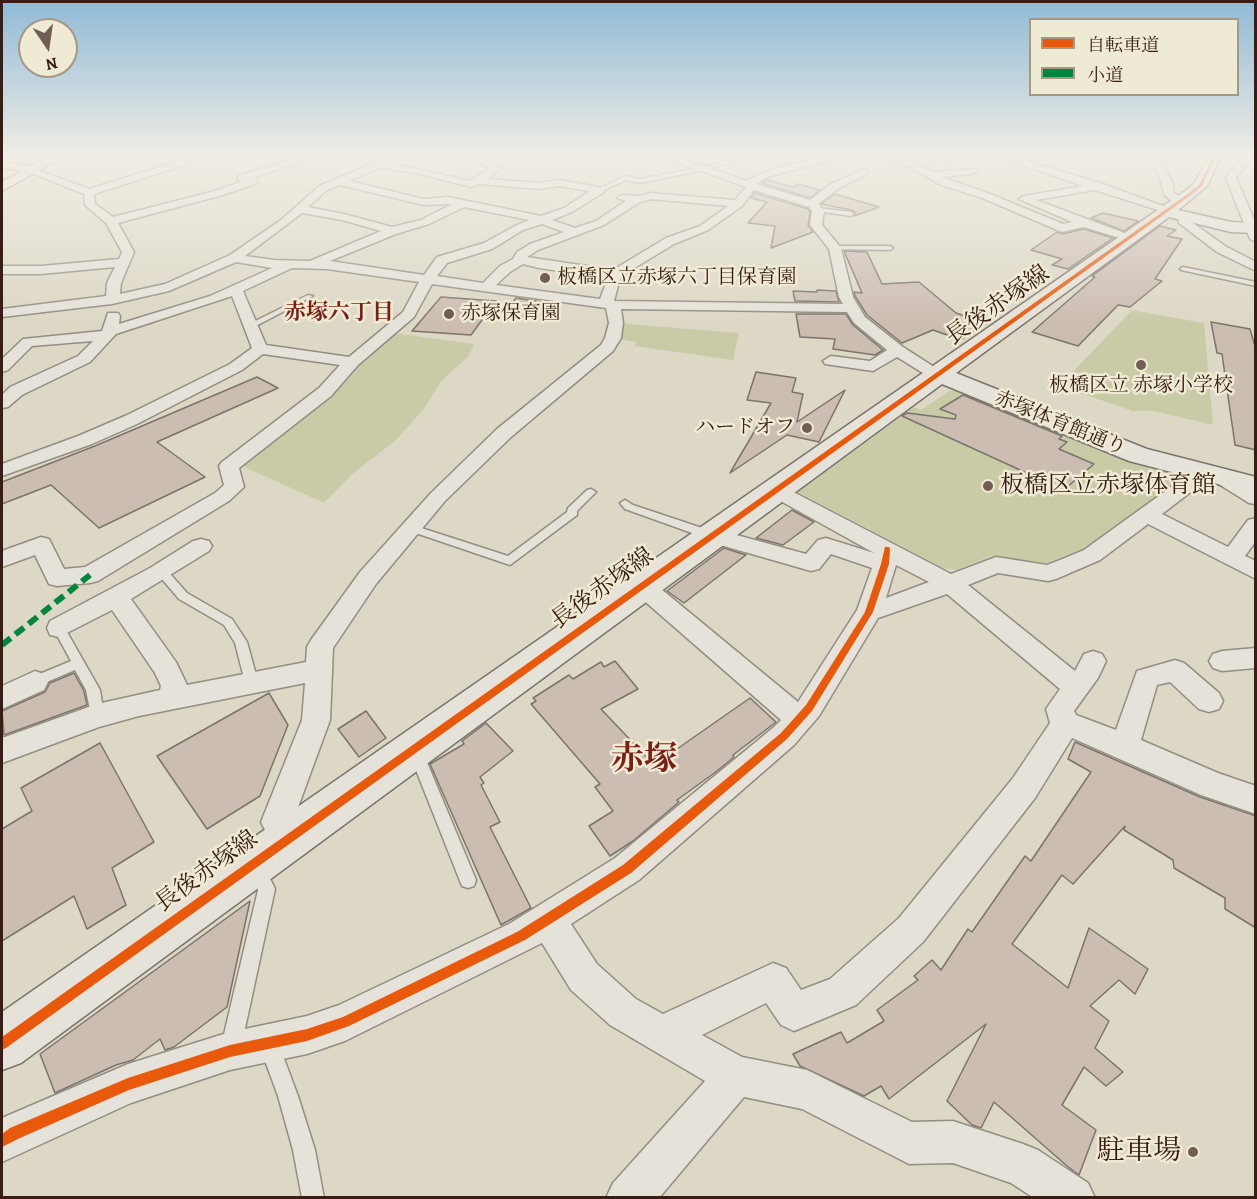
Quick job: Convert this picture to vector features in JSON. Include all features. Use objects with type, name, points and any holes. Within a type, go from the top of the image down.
[{"type":"main road","name":"長後赤塚線","points":[[2,1044],[711,535],[1130,237],[1169,212]]},
{"type":"main road","points":[[1183,212],[1255,234]]},
{"type":"main road","name":"赤塚体育館通り","points":[[937,374],[1138,455],[1256,486]]},
{"type":"street","points":[[2,403],[16,391],[84,359],[109,333],[115,307],[114,283],[128,252],[111,221],[100,212]]},
{"type":"street","points":[[111,221],[146,212],[163,220]]},
{"type":"street","points":[[2,313],[113,300],[169,287],[234,258],[285,222],[294,212]]},
{"type":"street","points":[[318,212],[392,231]]},
{"type":"street","points":[[313,265],[392,231],[425,222],[445,212]]},
{"type":"street","points":[[504,212],[541,220],[574,232]]},
{"type":"street","points":[[2,559],[41,544],[57,578],[90,575],[222,497],[234,487],[229,466],[325,392],[352,362],[409,314],[427,280],[442,260],[488,246],[519,228],[563,212]]},
{"type":"street","points":[[485,288],[505,268],[534,247],[600,223],[617,212]]},
{"type":"street","points":[[286,839],[277,822],[316,720],[320,647],[368,578],[438,497],[495,441],[607,348],[613,339],[616,323],[610,304],[612,282],[617,275],[670,241],[704,228],[727,212]]},
{"type":"street","points":[[815,212],[816,225],[835,248],[850,307],[859,320],[897,350],[937,374]]},
{"type":"street","points":[[1024,212],[1062,228],[1084,223]]},
{"type":"street","points":[[1056,212],[1130,237]]},
{"type":"street","points":[[1176,212],[1183,221],[1221,249],[1256,267]]},
{"type":"street","points":[[1249,212],[1255,234]]},
{"type":"street","points":[[234,258],[288,265],[313,265],[610,304],[850,307]]},
{"type":"street","points":[[520,259],[539,264],[617,275]]},
{"type":"street","points":[[2,270],[41,270],[125,262]]},
{"type":"street","points":[[2,263],[10,263],[2,270]]},
{"type":"street","points":[[2,367],[28,342],[109,333],[236,290],[288,265]]},
{"type":"street","points":[[236,290],[260,349]]},
{"type":"street","points":[[2,470],[85,440],[131,420],[227,372],[260,349],[352,362]]},
{"type":"street","points":[[831,361],[873,366],[897,350]]},
{"type":"street","points":[[2,382],[34,382]]},
{"type":"street","points":[[868,612],[910,599],[996,566],[1048,573],[1092,555],[1210,475],[1256,498]]},
{"type":"street","points":[[775,490],[886,556],[949,583],[1077,687]]},
{"type":"street","points":[[1148,515],[1256,571]]},
{"type":"street","points":[[1232,557],[1256,525]]},
{"type":"street","points":[[711,535],[812,563],[826,545],[886,556]]},
{"type":"street","points":[[59,628],[201,546]]},
{"type":"street","points":[[2,1141],[15,1133],[128,1084],[230,1052],[307,1035],[345,1022],[521,936],[627,869],[800,720],[868,612],[886,556]]},
{"type":"street","points":[[641,585],[800,720]]},
{"type":"street","points":[[116,597],[167,669],[174,686],[171,698]]},
{"type":"street","points":[[1222,661],[1256,658]]},
{"type":"street","points":[[1065,725],[1060,709],[1085,678],[1093,661]]},
{"type":"street","points":[[2,750],[97,716],[171,698],[319,670]]},
{"type":"street","points":[[1124,748],[1146,678],[1175,670],[1209,701]]},
{"type":"street","points":[[2,698],[35,682]]},
{"type":"street","points":[[1065,725],[1084,729],[1124,748],[1256,800]]},
{"type":"street","points":[[662,1034],[773,981],[794,1012],[843,992],[911,930],[1024,788],[1065,725]]},
{"type":"street","points":[[548,920],[584,977],[623,1012],[736,1076],[807,1090],[909,1143],[953,1142],[1023,1165],[1073,1197]]},
{"type":"street","points":[[628,1197],[650,1176],[736,1076]]},
{"type":"lane","points":[[840,212],[851,214]]},
{"type":"lane","points":[[835,248],[890,248]]},
{"type":"lane","points":[[1182,269],[1256,284]]},
{"type":"lane","points":[[251,325],[310,296]]},
{"type":"lane","points":[[411,528],[510,561],[573,513],[572,510],[591,492]]},
{"type":"lane","points":[[625,503],[629,507],[711,535]]},
{"type":"lane","points":[[161,571],[183,596],[228,622],[241,642],[251,682]]},
{"type":"lane","points":[[59,628],[93,690],[97,716]]},
{"type":"lane","points":[[35,682],[79,663]]},
{"type":"lane","points":[[414,748],[468,880]]},
{"type":"lane","points":[[230,1052],[267,889],[253,862]]},
{"type":"lane","points":[[269,1043],[288,1095],[304,1150],[312,1197]]},
{"type":"green space","points":[[1132,310],[1204,323],[1213,425],[1154,411],[1133,411],[1077,392],[1065,380]]},
{"type":"green space","points":[[616,323],[739,333],[733,360],[634,346],[636,342],[613,338]]},
{"type":"green space","points":[[394,333],[474,344],[469,356],[441,381],[423,410],[395,441],[351,475],[324,503],[238,464]]},
{"type":"green space","name":"板橋区立赤塚体育館","points":[[949,391],[961,391],[1150,469],[1170,473],[1177,480],[1110,531],[1082,549],[1043,564],[991,556],[956,570],[943,568],[798,492],[914,407],[921,410]]},
{"type":"building","points":[[758,212],[810,212],[808,225],[813,232],[771,248],[775,226],[748,223]]},
{"type":"building","points":[[1103,213],[1138,221],[1124,231],[1091,218]]},
{"type":"building","points":[[1160,226],[1176,230],[1167,236],[1182,239],[1155,279],[1162,281],[1130,307],[1118,305],[1078,346],[1032,332],[1095,277],[1092,276]]},
{"type":"building","points":[[1084,229],[1113,238],[1068,269],[1052,265],[1062,259],[1031,250],[1057,232],[1062,234]]},
{"type":"building","points":[[844,251],[867,252],[882,284],[919,282],[956,313],[986,323],[961,340],[933,330],[902,343],[867,315],[855,296],[854,292],[862,293]]},
{"type":"building","points":[[817,290],[836,291],[839,302],[795,301],[793,291],[817,292]]},
{"type":"building","points":[[441,297],[496,301],[471,335],[412,331]]},
{"type":"building","points":[[516,298],[543,302],[532,318],[503,316]]},
{"type":"building","points":[[796,314],[846,314],[853,325],[883,350],[875,355],[833,349],[835,339],[800,337]]},
{"type":"building","points":[[1211,322],[1250,329],[1256,350],[1256,450],[1235,445],[1222,354],[1217,353]]},
{"type":"building","points":[[756,372],[796,378],[792,392],[803,394],[797,422],[845,390],[819,442],[787,435],[730,473],[771,403],[747,400]]},
{"type":"building","points":[[257,377],[278,388],[157,442],[205,477],[99,528],[51,485],[2,504],[2,482],[95,446]]},
{"type":"building","points":[[963,395],[1062,436],[1059,439],[1067,442],[1059,449],[1094,464],[1059,494],[1026,479],[1031,475],[902,416],[907,413],[955,419],[956,415],[940,409]]},
{"type":"building","points":[[792,510],[814,522],[783,545],[756,538]]},
{"type":"building","points":[[724,548],[746,555],[684,603],[667,591]]},
{"type":"building","points":[[615,661],[638,689],[601,709],[654,765],[750,698],[776,722],[733,755],[734,757],[717,771],[677,800],[679,802],[633,841],[610,856],[589,826],[613,811],[595,787],[600,784],[531,704],[536,701],[533,698],[569,675],[573,679],[601,662],[604,667]]},
{"type":"building","points":[[74,673],[84,691],[87,705],[4,735],[2,711],[45,692],[50,683]]},
{"type":"building","points":[[269,693],[288,725],[260,796],[207,829],[157,756]]},
{"type":"building","points":[[366,711],[386,738],[359,757],[338,729]]},
{"type":"building","points":[[486,723],[513,751],[480,777],[484,783],[481,785],[500,822],[490,827],[531,908],[501,925],[430,764],[464,744],[462,741]]},
{"type":"building","points":[[1075,742],[1200,797],[1256,816],[1256,928],[1225,909],[1225,898],[1174,868],[1173,860],[1124,830],[1125,826],[1073,884],[1062,875],[1012,944],[1068,988],[1089,928],[1148,969],[1135,994],[1119,980],[1090,1006],[1109,1021],[1095,1048],[1123,1072],[1106,1086],[1084,1067],[1062,1105],[1096,1130],[1079,1175],[994,1102],[981,1128],[972,1125],[947,1101],[986,1024],[889,1099],[881,1086],[864,1096],[800,1066],[793,1054],[841,1032],[847,1043],[884,1021],[877,1010],[918,980],[914,976],[932,960],[941,970],[968,929],[972,932],[1025,856],[1031,861],[1091,772],[1068,759]]},
{"type":"building","points":[[100,743],[154,842],[112,868],[126,905],[87,929],[74,896],[2,941],[2,829],[32,811],[21,788]]},
{"type":"building","points":[[250,901],[227,1007],[174,1047],[165,1050],[160,1039],[133,1060],[116,1065],[55,1093],[40,1054]]},
{"type":"marked path","points":[[2,645],[90,575]]},
{"type":"cycle path","points":[[2,1044],[1165,212]]},
{"type":"cycle path","points":[[2,1141],[15,1133],[128,1084],[230,1051],[307,1035],[345,1022],[521,936],[627,869],[784,736],[809,708],[869,612],[885,564],[887,549]]},
{"type":"place","name":"板橋区立赤塚六丁目保育園","points":[[545,278]]},
{"type":"place","name":"赤塚保育園","points":[[449,314]]},
{"type":"place","name":"板橋区立 赤塚小学校","points":[[1141,365]]},
{"type":"place","name":"ハードオフ","points":[[807,428]]},
{"type":"place","name":"板橋区立赤塚体育館","points":[[988,486]]},
{"type":"place","name":"駐車場","points":[[1193,1152]]},
{"type":"district","name":"赤塚六丁目","points":[[339,314]]},
{"type":"district","name":"赤塚","points":[[644,761]]}]
